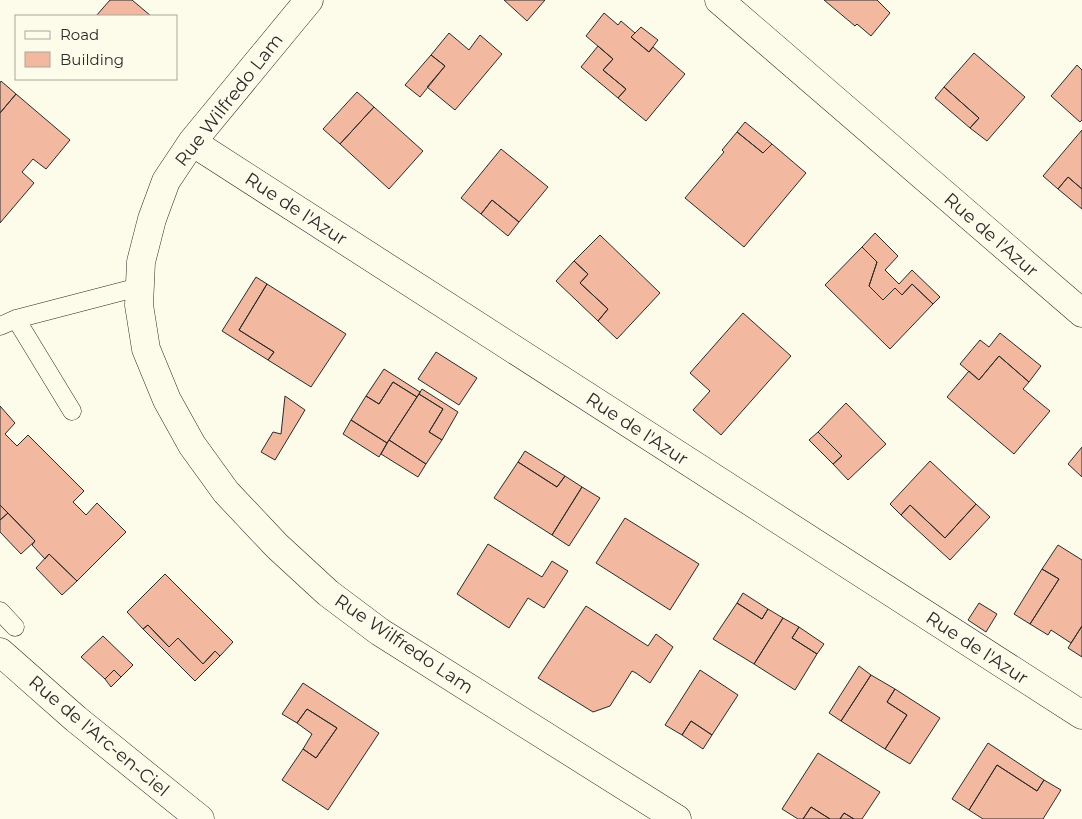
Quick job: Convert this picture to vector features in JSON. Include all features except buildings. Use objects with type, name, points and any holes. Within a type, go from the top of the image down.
[{"type":"street","name":"Rue Wilfredo Lam","points":[[309,0],[192,142],[166,181],[152,219],[141,262],[139,305],[146,349],[167,400],[192,445],[226,492],[277,546],[328,594],[380,632],[677,819]]},
{"type":"street","name":"Rue de l'Azur","points":[[719,0],[1082,313]]},
{"type":"street","name":"Rue de l'Azur","points":[[192,142],[1082,715]]},
{"type":"street","name":"Rue de l'Arc-en-Ciel","points":[[0,652],[76,719],[197,818]]},
{"type":"lane","points":[[72,411],[8,322],[139,287]]},
{"type":"lane","points":[[0,610],[16,627]]}]
